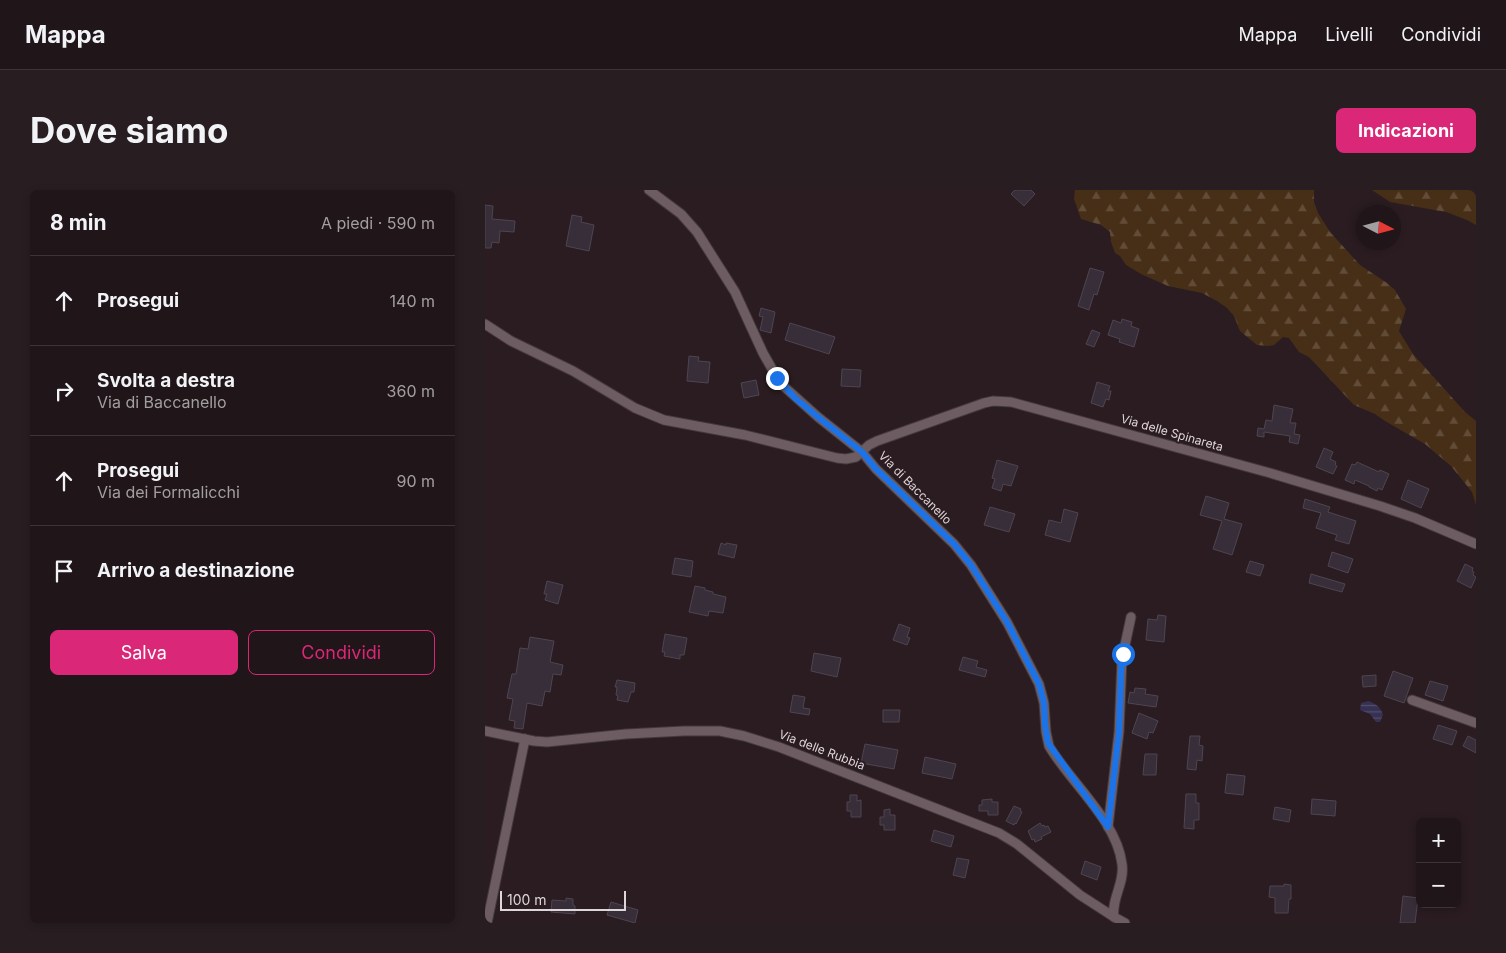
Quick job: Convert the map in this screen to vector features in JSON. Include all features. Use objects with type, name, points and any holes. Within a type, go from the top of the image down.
[{"type":"street","points":[[649,190],[681,214],[697,232],[735,292],[765,358],[780,383],[818,417],[862,452]]},
{"type":"street","name":"Via di Baccanello","points":[[485,324],[523,348],[573,371],[635,408],[658,418],[745,435],[833,458],[852,458],[862,452],[876,469],[963,554],[1007,622],[1039,684],[1044,703],[1048,743],[1108,827],[1116,843],[1123,866],[1114,905],[1114,917]]},
{"type":"street","name":"Via delle Spinareta","points":[[862,452],[869,445],[877,441],[983,404],[993,401],[1011,402],[1380,506],[1433,525],[1476,544]]},
{"type":"street","points":[[1108,827],[1119,732],[1121,666],[1131,617]]},
{"type":"street","points":[[1412,700],[1476,723]]},
{"type":"street","name":"Via delle Rubbia","points":[[485,732],[525,739],[551,741],[614,734],[695,731],[728,732],[762,741],[1001,834],[1080,895],[1114,917]]},
{"type":"street","points":[[487,923],[525,739]]},
{"type":"street","points":[[1114,917],[1125,923]]},
{"type":"green space","points":[[1075,190],[1314,190],[1314,202],[1318,213],[1330,232],[1360,265],[1395,290],[1406,309],[1399,331],[1413,354],[1465,412],[1476,421],[1476,505],[1472,492],[1451,466],[1425,444],[1375,414],[1354,405],[1309,357],[1299,352],[1289,338],[1283,337],[1274,345],[1257,345],[1240,331],[1234,316],[1217,301],[1202,293],[1168,286],[1126,265],[1120,256],[1115,253],[1110,232],[1101,225],[1081,219],[1074,199]]},
{"type":"green space","points":[[1372,190],[1476,190],[1476,225],[1446,212],[1390,202]]},
{"type":"shaded area","points":[[1368,701],[1375,704],[1381,710],[1383,715],[1380,722],[1376,722],[1370,714],[1360,710],[1361,703]]},
{"type":"building","points":[[1015,190],[1031,190],[1035,194],[1024,206],[1011,194]]},
{"type":"building","points":[[485,205],[493,206],[492,219],[515,221],[514,232],[500,231],[499,243],[492,242],[491,248],[485,248]]},
{"type":"building","points":[[572,215],[582,217],[581,222],[594,225],[589,251],[566,246]]},
{"type":"building","points":[[1090,268],[1104,272],[1097,295],[1094,294],[1089,310],[1078,306]]},
{"type":"building","points":[[761,308],[775,312],[771,333],[760,330],[763,317],[759,316]]},
{"type":"building","points":[[1122,319],[1132,322],[1131,326],[1139,329],[1134,347],[1119,342],[1120,339],[1108,335],[1113,320],[1121,323]]},
{"type":"building","points":[[790,323],[835,337],[829,354],[785,340]]},
{"type":"building","points":[[1092,330],[1100,333],[1094,347],[1086,344]]},
{"type":"building","points":[[689,356],[699,357],[698,361],[710,362],[708,383],[687,381]]},
{"type":"building","points":[[842,369],[861,370],[860,387],[841,386]]},
{"type":"building","points":[[756,380],[759,395],[744,398],[741,383]]},
{"type":"building","points":[[1097,382],[1110,386],[1108,391],[1111,391],[1109,400],[1106,399],[1103,407],[1091,403]]},
{"type":"building","points":[[1274,405],[1293,409],[1290,423],[1296,423],[1294,434],[1300,435],[1298,444],[1289,442],[1290,436],[1264,432],[1264,437],[1257,436],[1258,428],[1264,429],[1266,420],[1272,421]]},
{"type":"building","points":[[1324,448],[1333,452],[1330,459],[1336,462],[1335,465],[1337,466],[1333,474],[1316,467]]},
{"type":"building","points":[[997,460],[1018,466],[1011,486],[1003,484],[1001,491],[992,488],[995,479],[992,478]]},
{"type":"building","points":[[1357,462],[1379,472],[1380,470],[1389,474],[1382,490],[1378,488],[1377,491],[1355,480],[1354,484],[1345,480],[1352,464],[1355,465]]},
{"type":"building","points":[[1408,480],[1429,489],[1421,508],[1401,499]]},
{"type":"building","points":[[1206,496],[1229,503],[1224,519],[1242,524],[1232,555],[1213,549],[1222,521],[1200,515]]},
{"type":"building","points":[[1305,499],[1330,507],[1328,512],[1356,521],[1349,544],[1335,540],[1337,535],[1316,528],[1321,513],[1303,508]]},
{"type":"building","points":[[990,507],[1015,514],[1009,532],[984,525]]},
{"type":"building","points":[[1064,509],[1078,513],[1070,542],[1045,535],[1049,520],[1061,523]]},
{"type":"building","points":[[721,543],[737,545],[734,558],[718,554]]},
{"type":"building","points":[[1332,552],[1353,559],[1348,573],[1328,566]]},
{"type":"building","points":[[675,558],[693,561],[691,577],[672,574]]},
{"type":"building","points":[[1250,561],[1264,565],[1260,576],[1246,572]]},
{"type":"building","points":[[1465,564],[1473,568],[1473,575],[1476,577],[1471,588],[1457,581]]},
{"type":"building","points":[[1311,574],[1345,584],[1342,592],[1309,583]]},
{"type":"building","points":[[547,581],[563,585],[558,604],[545,600],[547,594],[544,594]]},
{"type":"building","points":[[695,586],[705,588],[705,590],[713,592],[713,594],[726,597],[723,613],[709,611],[708,616],[689,612]]},
{"type":"building","points":[[1158,615],[1166,616],[1164,642],[1146,640],[1148,619],[1157,620]]},
{"type":"building","points":[[899,624],[910,628],[907,637],[910,638],[907,645],[893,640]]},
{"type":"building","points":[[665,634],[687,638],[684,655],[680,655],[680,659],[664,656],[665,652],[662,652]]},
{"type":"building","points":[[530,637],[554,641],[550,662],[563,665],[561,675],[553,674],[550,692],[545,691],[542,706],[527,703],[523,729],[514,728],[515,721],[509,720],[513,699],[507,698],[512,674],[516,674],[520,648],[528,649]]},
{"type":"building","points":[[814,653],[841,658],[837,677],[811,671]]},
{"type":"building","points":[[963,657],[978,661],[976,667],[987,670],[985,677],[959,670]]},
{"type":"building","points":[[1393,671],[1413,678],[1404,703],[1384,696]]},
{"type":"building","points":[[1376,675],[1376,686],[1363,687],[1362,676]]},
{"type":"building","points":[[617,680],[635,683],[634,692],[631,692],[628,702],[617,700],[617,687],[615,687]]},
{"type":"building","points":[[1430,681],[1448,686],[1443,701],[1425,695]]},
{"type":"building","points":[[1135,688],[1146,689],[1145,694],[1158,696],[1156,707],[1128,703],[1130,692],[1134,693]]},
{"type":"building","points":[[793,695],[805,697],[803,708],[810,709],[809,715],[790,712]]},
{"type":"building","points":[[883,710],[900,710],[899,722],[883,722]]},
{"type":"building","points":[[1139,713],[1158,721],[1153,733],[1149,732],[1147,739],[1132,733]]},
{"type":"building","points":[[1438,725],[1457,731],[1452,745],[1433,739]]},
{"type":"building","points":[[1190,736],[1200,736],[1199,745],[1203,746],[1202,761],[1197,760],[1196,770],[1187,769]]},
{"type":"building","points":[[1468,736],[1476,740],[1476,753],[1463,746]]},
{"type":"building","points":[[865,744],[898,750],[894,769],[861,763]]},
{"type":"building","points":[[1145,754],[1157,754],[1156,775],[1143,775]]},
{"type":"building","points":[[925,757],[956,764],[952,779],[922,773]]},
{"type":"building","points":[[1227,774],[1245,776],[1243,795],[1225,793]]},
{"type":"building","points":[[1186,794],[1196,794],[1196,803],[1199,803],[1199,820],[1194,820],[1194,829],[1184,828]]},
{"type":"building","points":[[850,795],[857,795],[857,801],[861,800],[861,817],[851,817],[851,811],[847,811],[847,802],[850,802]]},
{"type":"building","points":[[992,799],[992,802],[998,802],[998,815],[988,815],[988,811],[979,811],[979,805],[982,805],[982,800]]},
{"type":"building","points":[[1312,799],[1336,801],[1335,816],[1311,814]]},
{"type":"building","points":[[1014,806],[1021,809],[1020,811],[1022,812],[1014,825],[1006,821]]},
{"type":"building","points":[[1275,807],[1291,810],[1289,822],[1273,819]]},
{"type":"building","points":[[890,809],[890,815],[895,815],[895,830],[884,830],[884,825],[880,825],[880,817],[884,817],[884,810]]},
{"type":"building","points":[[1040,823],[1042,826],[1048,826],[1051,832],[1035,842],[1028,831]]},
{"type":"building","points":[[934,830],[954,836],[951,847],[931,841]]},
{"type":"building","points":[[957,858],[969,860],[965,878],[953,875]]},
{"type":"building","points":[[1085,861],[1101,867],[1097,880],[1081,874]]},
{"type":"building","points":[[1284,884],[1291,885],[1288,913],[1275,913],[1275,898],[1269,897],[1270,886],[1284,886]]},
{"type":"building","points":[[1403,896],[1416,898],[1415,923],[1400,923]]},
{"type":"building","points":[[566,898],[573,899],[575,914],[551,912],[552,900],[566,901]]},
{"type":"building","points":[[611,902],[638,910],[635,923],[607,915]]},
{"type":"route","points":[[777,378],[795,398],[862,452],[876,469],[963,554],[995,601],[1039,684],[1044,703],[1048,743],[1108,827],[1119,732],[1123,654]]}]
